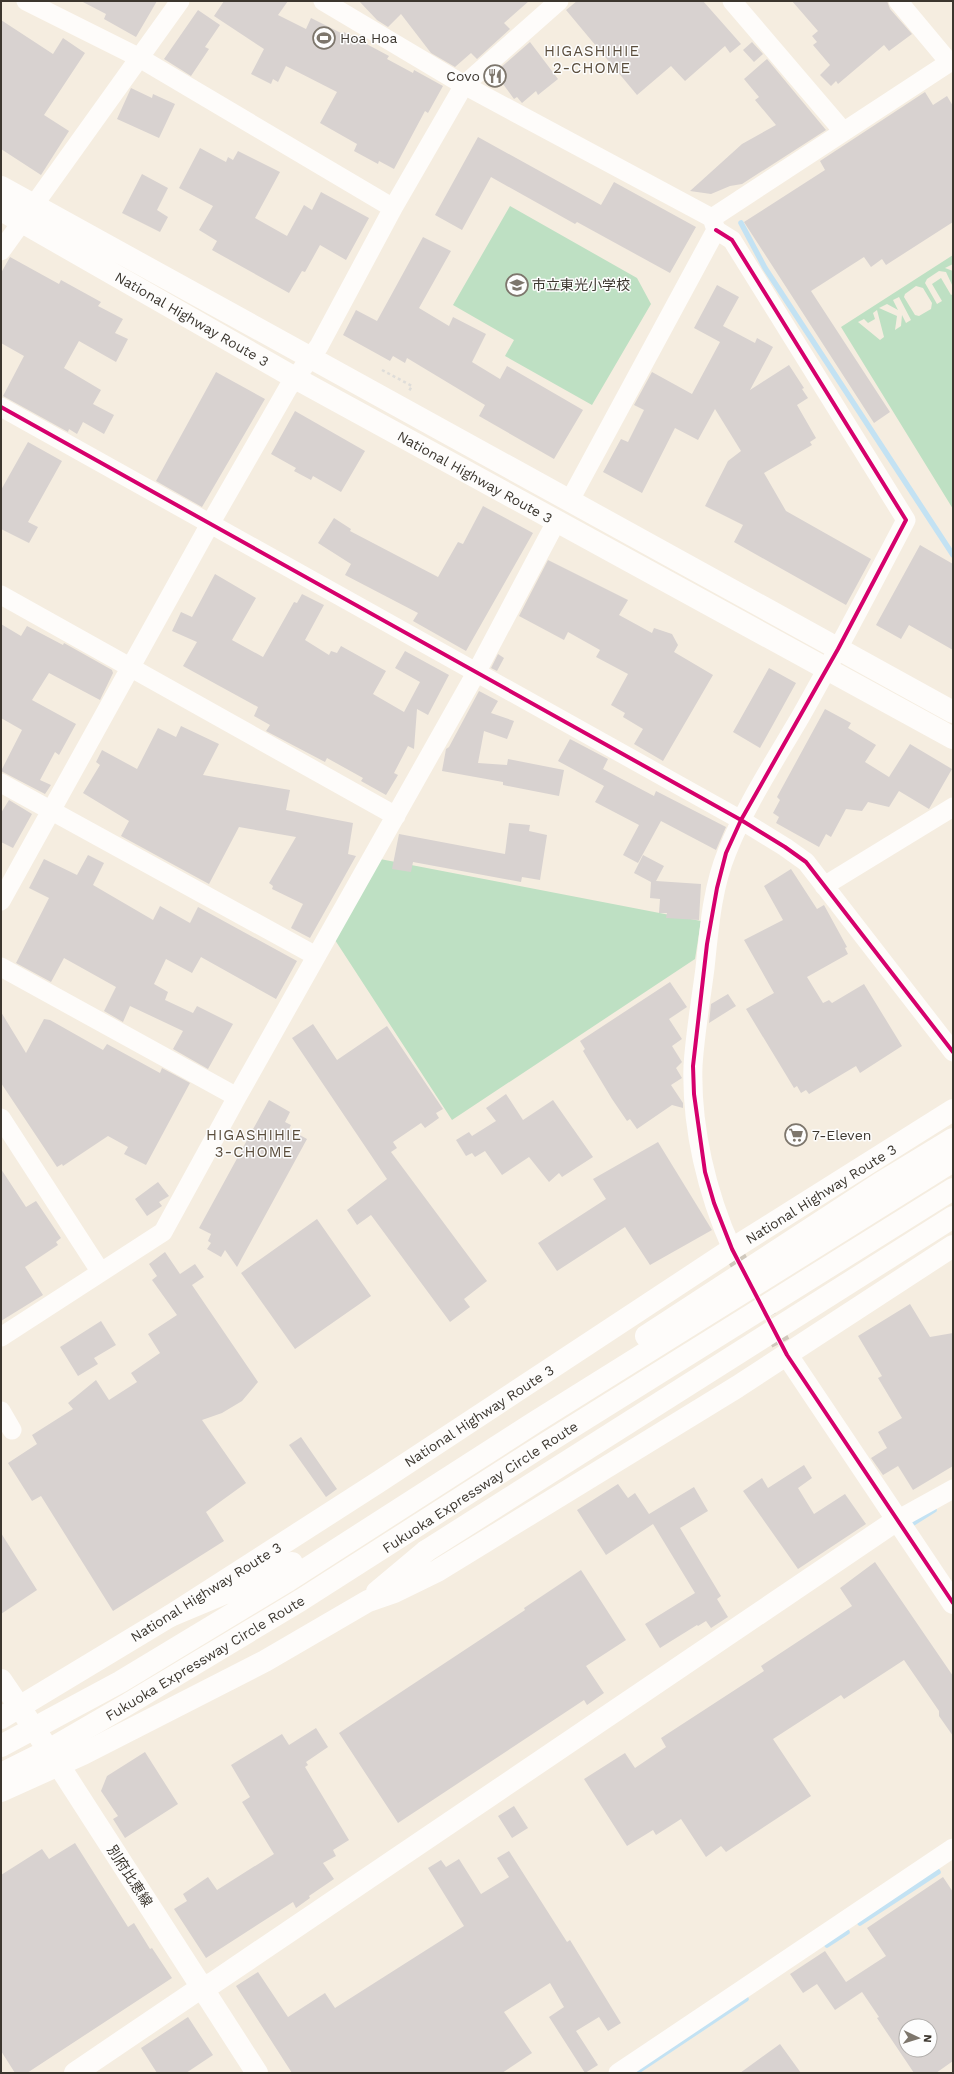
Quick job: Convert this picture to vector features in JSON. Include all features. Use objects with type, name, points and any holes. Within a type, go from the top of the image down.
[{"type":"main road","name":"National Highway Route 3","points":[[1,187],[27,213],[292,383],[556,522],[953,738]]},
{"type":"main road","name":"National Highway Route 3","points":[[1,210],[27,213],[310,358],[953,712]]},
{"type":"main road","name":"National Highway Route 3","points":[[10,1713],[170,1616],[380,1481],[732,1249],[953,1110]]},
{"type":"main road","points":[[170,1616],[273,1573],[315,1550],[879,1184],[953,1139]]},
{"type":"main road","name":"Fukuoka Expressway Circle Route","points":[[1,1746],[120,1682],[289,1580],[542,1418],[953,1161]]},
{"type":"main road","name":"Fukuoka Expressway Circle Route","points":[[1,1774],[47,1751],[301,1600],[545,1444],[953,1189]]},
{"type":"main road","points":[[368,1601],[391,1578],[426,1552],[953,1216]]},
{"type":"main road","points":[[1,1791],[82,1754],[265,1661],[368,1601],[394,1592],[437,1570],[787,1355],[953,1246]]},
{"type":"main road","points":[[787,1355],[953,1603]]},
{"type":"main road","points":[[75,2073],[202,1987],[213,1983],[898,1520]]},
{"type":"main road","name":"別府比恵線","points":[[1,1680],[10,1713],[58,1764],[257,2073]]},
{"type":"street","points":[[26,1],[138,57],[393,208]]},
{"type":"street","points":[[1,251],[138,57],[180,1]]},
{"type":"street","points":[[323,1],[464,85],[714,224],[732,240],[906,520],[838,650],[742,820],[726,853],[717,888],[707,944],[694,1066],[697,1123],[706,1172],[714,1202],[732,1249]]},
{"type":"street","points":[[732,1],[843,130]]},
{"type":"street","points":[[570,500],[714,224],[843,130],[951,61],[898,1]]},
{"type":"street","points":[[1,901],[210,524],[292,383],[319,346],[393,208],[464,85],[546,5]]},
{"type":"street","points":[[1,407],[742,820],[785,847],[806,862],[953,1052]]},
{"type":"street","points":[[1,1337],[100,1271],[163,1232],[237,1097],[476,672],[556,522]]},
{"type":"street","points":[[1,595],[131,666],[396,816]]},
{"type":"street","points":[[1,783],[316,956]]},
{"type":"street","points":[[824,886],[953,807]]},
{"type":"street","points":[[1,967],[237,1097]]},
{"type":"street","points":[[1,1118],[100,1271]]},
{"type":"street","points":[[1,1411],[12,1430]]},
{"type":"street","points":[[898,1520],[953,1489]]},
{"type":"street","points":[[618,2073],[953,1848]]},
{"type":"green space","points":[[510,206],[637,278],[651,304],[592,405],[505,356],[514,340],[453,305]]},
{"type":"green space","points":[[953,255],[953,264],[945,268],[953,271],[953,287],[946,272],[939,271],[927,279],[925,283],[937,304],[942,301],[932,284],[941,278],[951,295],[953,294],[953,509],[841,327]],"holes":[[[916,286],[923,288],[932,303],[931,309],[919,316],[915,315],[904,297],[905,294]],[[899,297],[911,320],[906,323],[902,315],[901,326],[895,330],[897,316],[879,308],[887,304],[898,310],[893,300]],[[877,310],[884,337],[880,340],[858,322],[864,319],[868,323],[875,319],[873,313]]]},
{"type":"green space","points":[[380,859],[701,921],[695,959],[452,1120],[335,940]]},
{"type":"building","points":[[81,1],[157,1],[136,37],[104,19],[106,14]]},
{"type":"building","points":[[224,1],[288,1],[278,15],[306,29],[311,18],[343,34],[344,32],[389,56],[387,59],[413,73],[414,70],[443,86],[428,113],[425,111],[394,169],[379,161],[378,164],[354,151],[357,144],[320,123],[337,92],[286,66],[278,82],[273,79],[271,84],[251,74],[264,49],[214,16]]},
{"type":"building","points":[[359,1],[529,1],[504,23],[510,29],[477,59],[471,53],[455,67],[431,53],[401,14],[388,27],[377,20]]},
{"type":"building","points":[[577,1],[703,1],[741,44],[730,53],[725,46],[685,81],[671,66],[637,95],[566,10]]},
{"type":"building","points":[[792,1],[887,1],[890,9],[912,34],[889,51],[884,45],[838,84],[836,81],[831,86],[820,75],[830,65],[813,45],[817,42],[812,36],[818,31]]},
{"type":"building","points":[[198,10],[220,25],[205,47],[209,49],[191,76],[164,59]]},
{"type":"building","points":[[1,20],[53,54],[63,38],[85,53],[44,115],[69,131],[41,175],[1,149]]},
{"type":"building","points":[[530,42],[558,79],[538,95],[536,91],[522,103],[517,97],[514,99],[503,84],[501,86],[491,76]]},
{"type":"building","points":[[752,42],[763,54],[754,62],[743,50]]},
{"type":"building","points":[[767,59],[826,130],[742,184],[730,186],[711,194],[690,191],[742,144],[776,125],[755,100],[759,97],[744,79]]},
{"type":"building","points":[[131,88],[152,98],[153,94],[175,104],[159,138],[117,119]]},
{"type":"building","points":[[925,92],[933,105],[947,96],[953,106],[953,222],[886,265],[882,259],[871,267],[864,257],[811,291],[890,412],[874,423],[744,222],[825,170],[820,161]]},
{"type":"building","points":[[478,137],[601,205],[614,182],[696,227],[670,273],[577,222],[575,224],[491,177],[462,230],[435,215]]},
{"type":"building","points":[[200,148],[226,162],[228,157],[233,160],[238,151],[280,172],[255,218],[287,236],[304,205],[312,210],[321,192],[369,218],[346,260],[320,245],[305,272],[302,271],[289,293],[212,250],[217,241],[199,230],[213,206],[179,188]]},
{"type":"building","points":[[142,174],[168,188],[157,210],[168,217],[160,232],[122,213]]},
{"type":"building","points":[[423,237],[451,251],[419,308],[449,326],[453,317],[486,334],[472,362],[500,379],[507,366],[583,410],[554,459],[479,416],[485,405],[407,358],[405,363],[393,356],[390,361],[343,335],[356,310],[377,321]]},
{"type":"building","points":[[10,257],[59,284],[61,280],[101,302],[98,306],[123,319],[115,333],[128,339],[116,362],[79,341],[64,368],[101,390],[93,404],[114,415],[104,434],[83,422],[77,434],[69,429],[68,432],[3,396],[24,356],[1,343],[1,273]]},
{"type":"building","points":[[717,285],[739,297],[723,326],[755,343],[757,338],[773,347],[750,390],[789,365],[804,388],[802,389],[808,398],[797,405],[816,438],[810,442],[812,445],[764,473],[786,511],[871,559],[846,605],[734,542],[743,525],[705,506],[728,461],[741,451],[715,409],[698,440],[675,428],[642,493],[603,472],[621,439],[628,442],[644,410],[634,405],[652,372],[692,394],[720,342],[694,328]]},
{"type":"building","points":[[216,372],[265,399],[202,507],[156,481]]},
{"type":"building","points":[[295,411],[365,451],[341,492],[313,476],[311,480],[294,471],[296,468],[271,454]]},
{"type":"building","points":[[28,442],[62,461],[28,522],[38,527],[29,543],[1,529],[1,490]]},
{"type":"building","points":[[483,506],[533,533],[466,651],[413,621],[418,613],[345,575],[351,564],[318,543],[334,518],[351,529],[350,531],[438,577],[458,542],[463,544]]},
{"type":"building","points":[[920,545],[953,564],[953,650],[909,625],[901,639],[876,625]]},
{"type":"building","points":[[548,560],[628,600],[619,615],[652,633],[654,628],[672,634],[678,645],[674,652],[713,675],[663,761],[634,744],[643,729],[623,717],[625,713],[611,705],[628,674],[596,657],[600,650],[568,632],[564,640],[519,616]]},
{"type":"building","points":[[215,574],[256,598],[232,640],[263,657],[294,602],[297,603],[302,594],[324,605],[305,640],[329,655],[331,651],[337,653],[341,646],[386,671],[373,694],[404,712],[420,682],[395,668],[405,651],[449,675],[428,715],[417,709],[414,749],[408,746],[394,773],[398,775],[386,795],[361,781],[363,778],[327,758],[325,762],[266,731],[270,725],[254,716],[258,707],[183,666],[197,642],[172,631],[181,612],[192,617]]},
{"type":"building","points":[[1,624],[21,636],[27,626],[63,645],[64,643],[112,670],[113,673],[100,700],[49,673],[32,700],[76,724],[59,755],[55,752],[40,780],[51,785],[45,794],[1,771],[22,730],[1,718]]},
{"type":"building","points":[[498,654],[504,658],[497,671],[491,668]]},
{"type":"building","points":[[769,668],[796,683],[760,748],[733,732]]},
{"type":"building","points":[[479,691],[498,701],[491,713],[514,721],[507,739],[484,731],[478,763],[507,765],[508,759],[564,770],[559,796],[503,785],[503,782],[442,771],[446,749],[449,747]]},
{"type":"building","points":[[825,709],[851,723],[848,728],[876,745],[865,762],[889,777],[910,744],[952,769],[929,809],[899,791],[889,807],[868,802],[862,811],[846,809],[831,837],[826,834],[819,847],[776,823],[779,817],[773,813],[780,800],[777,797]]},
{"type":"building","points":[[181,726],[219,744],[203,775],[290,790],[286,810],[353,823],[348,854],[356,856],[310,938],[291,928],[303,904],[272,889],[273,886],[269,883],[296,837],[239,827],[209,884],[121,836],[129,821],[83,793],[100,765],[96,762],[102,750],[137,769],[158,728],[176,737]]},
{"type":"building","points":[[570,739],[608,759],[603,769],[654,796],[656,791],[726,827],[716,850],[661,821],[638,863],[623,855],[639,825],[595,802],[604,786],[558,761]]},
{"type":"building","points":[[9,800],[32,814],[13,848],[1,842],[1,813]]},
{"type":"building","points":[[509,823],[530,825],[529,831],[547,835],[540,880],[522,877],[521,882],[413,862],[411,872],[392,869],[399,834],[505,854]]},
{"type":"building","points":[[88,855],[104,863],[93,885],[153,920],[160,906],[190,923],[198,907],[297,961],[276,999],[201,957],[192,973],[166,959],[154,984],[168,992],[165,1000],[193,1013],[197,1006],[233,1024],[208,1069],[173,1049],[183,1031],[130,1006],[123,1022],[104,1011],[116,987],[64,958],[51,982],[16,963],[49,898],[29,888],[44,859],[77,875]]},
{"type":"building","points":[[643,855],[664,866],[656,881],[701,884],[699,920],[666,918],[667,913],[659,913],[660,899],[650,898],[651,882],[634,873]]},
{"type":"building","points":[[791,869],[817,909],[824,905],[847,947],[845,948],[848,954],[807,977],[823,1003],[829,1000],[832,1003],[864,984],[902,1046],[860,1073],[856,1066],[809,1094],[806,1090],[801,1093],[797,1086],[794,1088],[746,1009],[774,993],[744,940],[783,920],[764,886]]},
{"type":"building","points":[[670,982],[687,1007],[669,1019],[682,1039],[672,1046],[682,1062],[676,1068],[682,1078],[671,1085],[683,1103],[683,1108],[672,1105],[637,1129],[630,1119],[627,1121],[612,1099],[583,1051],[585,1049],[580,1041]]},
{"type":"building","points":[[728,994],[736,1006],[709,1023],[711,1004]]},
{"type":"building","points":[[1,1012],[26,1053],[44,1019],[50,1020],[103,1050],[107,1044],[160,1073],[162,1068],[190,1083],[146,1165],[124,1154],[128,1147],[108,1136],[63,1166],[62,1164],[57,1167],[1,1083]]},
{"type":"building","points":[[313,1024],[337,1060],[387,1026],[443,1109],[436,1113],[439,1118],[425,1128],[421,1123],[393,1142],[397,1148],[391,1152],[487,1281],[464,1299],[470,1307],[450,1322],[371,1215],[357,1225],[347,1210],[387,1179],[292,1038]]},
{"type":"building","points":[[506,1094],[523,1120],[553,1100],[593,1157],[562,1177],[559,1173],[549,1182],[529,1157],[502,1175],[485,1151],[475,1157],[472,1153],[466,1156],[456,1140],[469,1132],[472,1136],[496,1121],[486,1108]]},
{"type":"building","points":[[269,1100],[290,1112],[285,1122],[291,1125],[289,1129],[307,1139],[237,1267],[225,1250],[221,1257],[207,1249],[211,1243],[208,1241],[211,1234],[199,1228]]},
{"type":"building","points":[[658,1142],[712,1230],[650,1265],[625,1227],[557,1271],[538,1243],[606,1199],[593,1179]]},
{"type":"building","points":[[1,1169],[26,1207],[36,1201],[61,1238],[56,1242],[58,1245],[25,1267],[43,1295],[1,1321]]},
{"type":"building","points":[[158,1182],[169,1196],[159,1202],[162,1206],[147,1216],[135,1199]]},
{"type":"building","points":[[317,1219],[371,1296],[295,1349],[241,1273]]},
{"type":"building","points":[[165,1252],[180,1274],[195,1264],[204,1277],[192,1285],[258,1382],[242,1401],[222,1413],[202,1420],[246,1483],[206,1512],[224,1541],[113,1611],[41,1496],[32,1501],[8,1463],[37,1444],[32,1435],[73,1409],[68,1403],[96,1380],[109,1400],[137,1382],[131,1373],[160,1353],[148,1334],[177,1315],[152,1280],[157,1276],[149,1264]]},
{"type":"building","points":[[910,1304],[930,1337],[953,1333],[953,1466],[913,1490],[898,1466],[883,1475],[871,1458],[887,1448],[878,1432],[902,1418],[878,1378],[882,1376],[858,1336]]},
{"type":"building","points":[[101,1321],[116,1345],[94,1358],[98,1364],[78,1376],[60,1347]]},
{"type":"building","points":[[301,1437],[337,1489],[326,1497],[289,1445]]},
{"type":"building","points":[[804,1465],[812,1478],[798,1488],[814,1514],[845,1494],[866,1524],[798,1569],[743,1491],[762,1478],[768,1488]]},
{"type":"building","points":[[618,1484],[628,1498],[635,1493],[649,1514],[694,1487],[708,1511],[680,1528],[721,1596],[717,1599],[728,1617],[711,1628],[706,1621],[698,1626],[697,1625],[660,1648],[645,1624],[695,1593],[653,1524],[606,1555],[577,1510]]},
{"type":"building","points":[[1,1533],[37,1590],[1,1614]]},
{"type":"building","points":[[875,1562],[953,1676],[953,1736],[939,1716],[939,1711],[904,1660],[844,1699],[841,1695],[773,1739],[811,1796],[726,1852],[721,1846],[706,1857],[681,1819],[656,1835],[653,1830],[627,1846],[584,1779],[625,1753],[635,1768],[666,1747],[661,1738],[764,1671],[761,1666],[852,1606],[840,1588]]},
{"type":"building","points":[[581,1570],[626,1640],[586,1666],[604,1693],[587,1705],[584,1700],[398,1823],[339,1733],[525,1610],[524,1608]]},
{"type":"building","points":[[316,1728],[328,1747],[306,1762],[308,1765],[305,1767],[349,1840],[333,1850],[336,1856],[323,1863],[334,1879],[309,1896],[310,1898],[296,1908],[293,1902],[206,1958],[174,1909],[187,1901],[183,1894],[208,1877],[217,1890],[274,1854],[242,1802],[250,1797],[231,1765],[282,1734],[289,1745]]},
{"type":"building","points":[[145,1752],[178,1804],[125,1838],[113,1819],[118,1816],[101,1791],[107,1776]]},
{"type":"building","points":[[514,1806],[528,1828],[512,1838],[498,1816]]},
{"type":"building","points":[[75,1843],[128,1927],[134,1923],[150,1949],[152,1948],[172,1978],[27,2073],[15,2073],[1,2051],[1,1875],[42,1849],[49,1859]]},
{"type":"building","points":[[509,1851],[567,1942],[570,1940],[621,2023],[608,2031],[599,2017],[576,2031],[598,2065],[585,2073],[549,2017],[564,2007],[550,1983],[504,2012],[532,2053],[502,2073],[292,2073],[236,1986],[258,1972],[288,2017],[325,1993],[335,2008],[464,1926],[428,1868],[441,1860],[446,1867],[459,1859],[481,1894],[509,1877],[497,1858]]},
{"type":"building","points":[[943,1877],[953,1892],[953,2061],[936,2073],[914,2073],[904,2058],[938,2058],[938,2018],[898,2018],[898,2049],[862,1992],[835,2010],[817,1984],[803,1993],[790,1974],[825,1951],[846,1982],[886,1956],[867,1928]]},
{"type":"building","points":[[188,2017],[213,2055],[186,2073],[157,2073],[141,2048]]},
{"type":"building","points":[[780,2044],[801,2073],[740,2073]]},
{"type":"waterway","points":[[741,223],[765,268],[953,555]]},
{"type":"waterway","points":[[910,1525],[934,1510]]},
{"type":"waterway","points":[[860,1923],[938,1872]]},
{"type":"waterway","points":[[827,1945],[847,1932]]},
{"type":"waterway","points":[[638,2071],[746,1999]]},
{"type":"tunnel","points":[[732,1249],[787,1355]]},
{"type":"cycle path","points":[[716,230],[732,240],[906,520],[838,649],[741,820],[726,853],[717,888],[707,944],[693,1066],[694,1094],[705,1172],[714,1203],[732,1249],[787,1355],[953,1603]]},
{"type":"cycle path","points":[[1,407],[741,820],[785,847],[806,862],[953,1052]]},
{"type":"place","name":"Hoa Hoa","points":[[324,38]]},
{"type":"place","name":"Covo","points":[[495,76]]},
{"type":"place","name":"市立東光小学校","points":[[517,285]]},
{"type":"place","name":"7-Eleven","points":[[796,1135]]},
{"type":"district","name":"HIGASHIHIE 2-CHOME","points":[[592,60]]},
{"type":"district","name":"HIGASHIHIE 3-CHOME","points":[[254,1144]]}]
